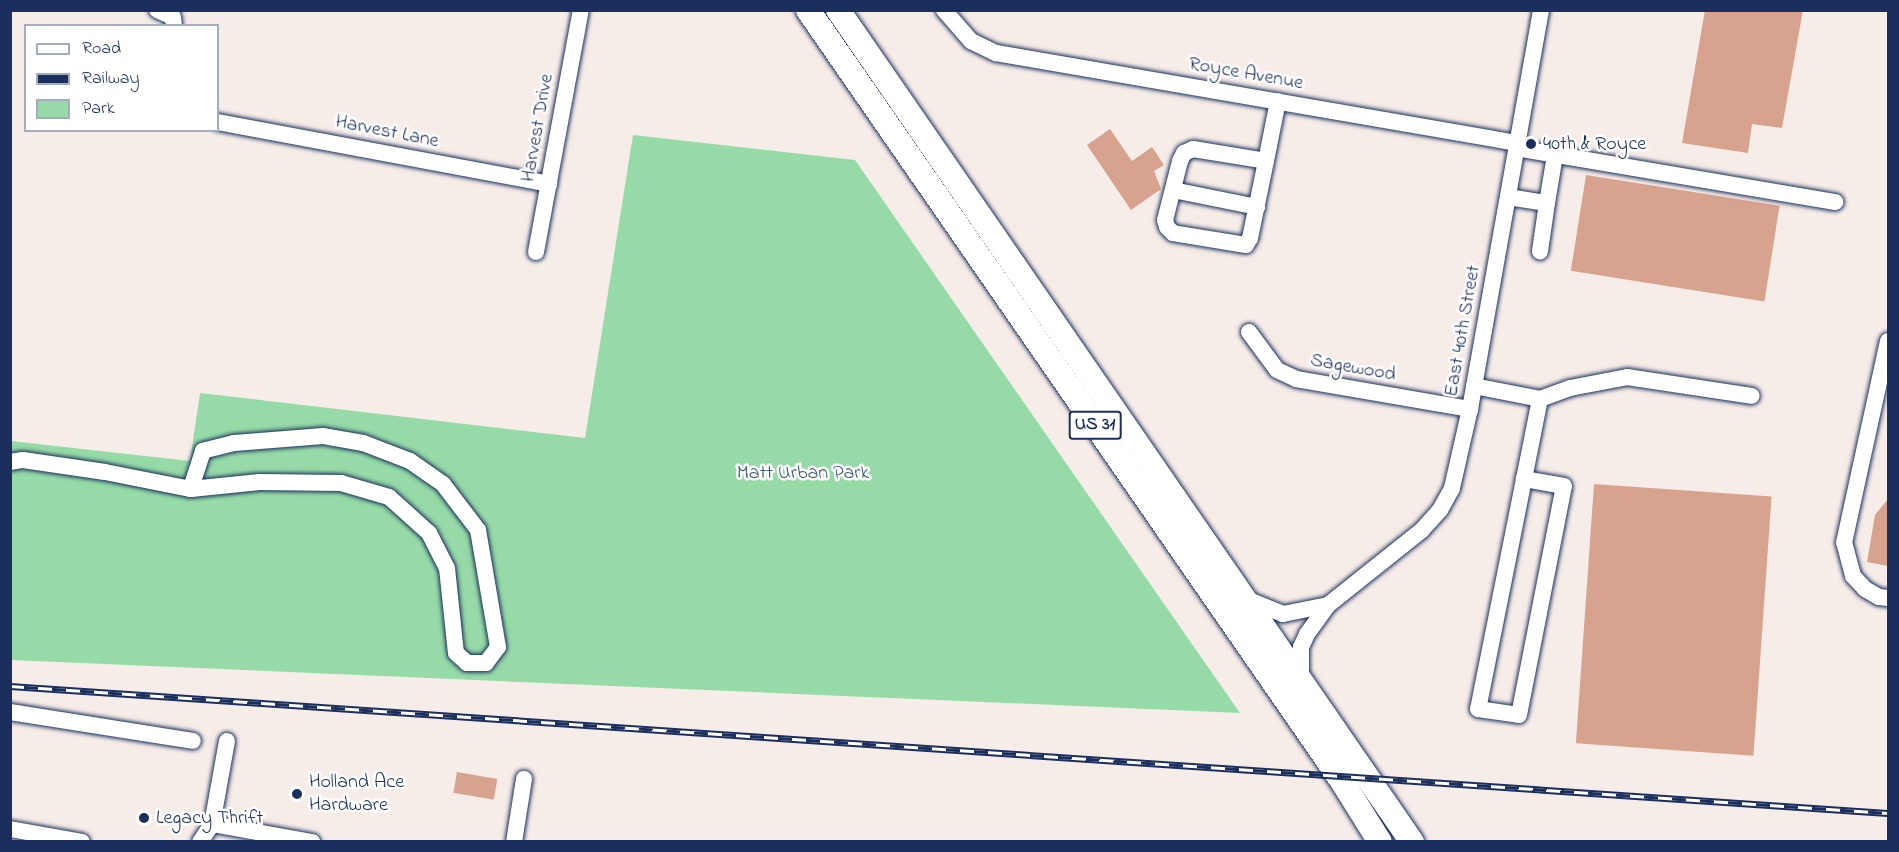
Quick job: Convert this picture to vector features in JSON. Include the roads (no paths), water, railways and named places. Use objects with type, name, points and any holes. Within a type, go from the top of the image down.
[{"type":"highway","name":"US 31","points":[[808,10],[1340,778],[1380,842]]},
{"type":"highway","name":"US 31","points":[[838,10],[1412,842]]},
{"type":"street","points":[[157,10],[173,17],[174,24]]},
{"type":"street","name":"Harvest Drive","points":[[536,252],[580,10]]},
{"type":"street","name":"Royce Avenue","points":[[944,10],[971,41],[1003,54],[1278,101],[1555,155],[1836,202]]},
{"type":"street","name":"East 40th Street","points":[[1328,605],[1412,540],[1440,510],[1457,474],[1541,10]]},
{"type":"street","points":[[1266,161],[1193,149],[1184,153],[1165,220],[1167,227],[1173,233],[1246,244],[1250,238],[1257,207],[1278,101]]},
{"type":"street","name":"Harvest Lane","points":[[219,122],[549,184]]},
{"type":"street","points":[[1540,250],[1555,155]]},
{"type":"street","points":[[1173,190],[1257,207]]},
{"type":"street","points":[[1508,197],[1548,203]]},
{"type":"street","name":"Sagewood","points":[[1249,332],[1277,370],[1296,379],[1470,409]]},
{"type":"street","points":[[1888,341],[1844,542],[1853,576],[1864,589],[1879,597],[1888,598]]},
{"type":"street","points":[[1474,386],[1540,399],[1570,388],[1627,378],[1752,396]]},
{"type":"street","points":[[1524,479],[1564,486],[1519,715],[1478,709],[1524,479],[1540,399]]},
{"type":"street","points":[[10,462],[23,460],[94,470],[191,489],[260,482],[340,483],[388,497],[429,533],[447,568],[456,653],[466,663],[486,663],[498,647],[478,530],[443,484],[410,462],[363,443],[323,436],[234,443],[203,451],[191,489]]},
{"type":"street","points":[[1244,598],[1283,614],[1328,605]]},
{"type":"street","points":[[1301,680],[1301,647],[1307,634],[1328,605]]},
{"type":"street","points":[[10,712],[193,741]]},
{"type":"street","points":[[200,842],[212,824],[227,741]]},
{"type":"street","points":[[514,842],[524,779]]},
{"type":"street","points":[[212,824],[312,842]]},
{"type":"street","points":[[10,829],[37,838],[82,842]]},
{"type":"railway","points":[[10,686],[1888,813]]},
{"type":"place","name":"40th & Royce","points":[[1531,144]]},
{"type":"place","name":"Holland Ace Hardware","points":[[297,794]]},
{"type":"place","name":"Legacy Thrift","points":[[144,818]]},
{"type":"park label","name":"Matt Urban Park","points":[[803,473]]}]
